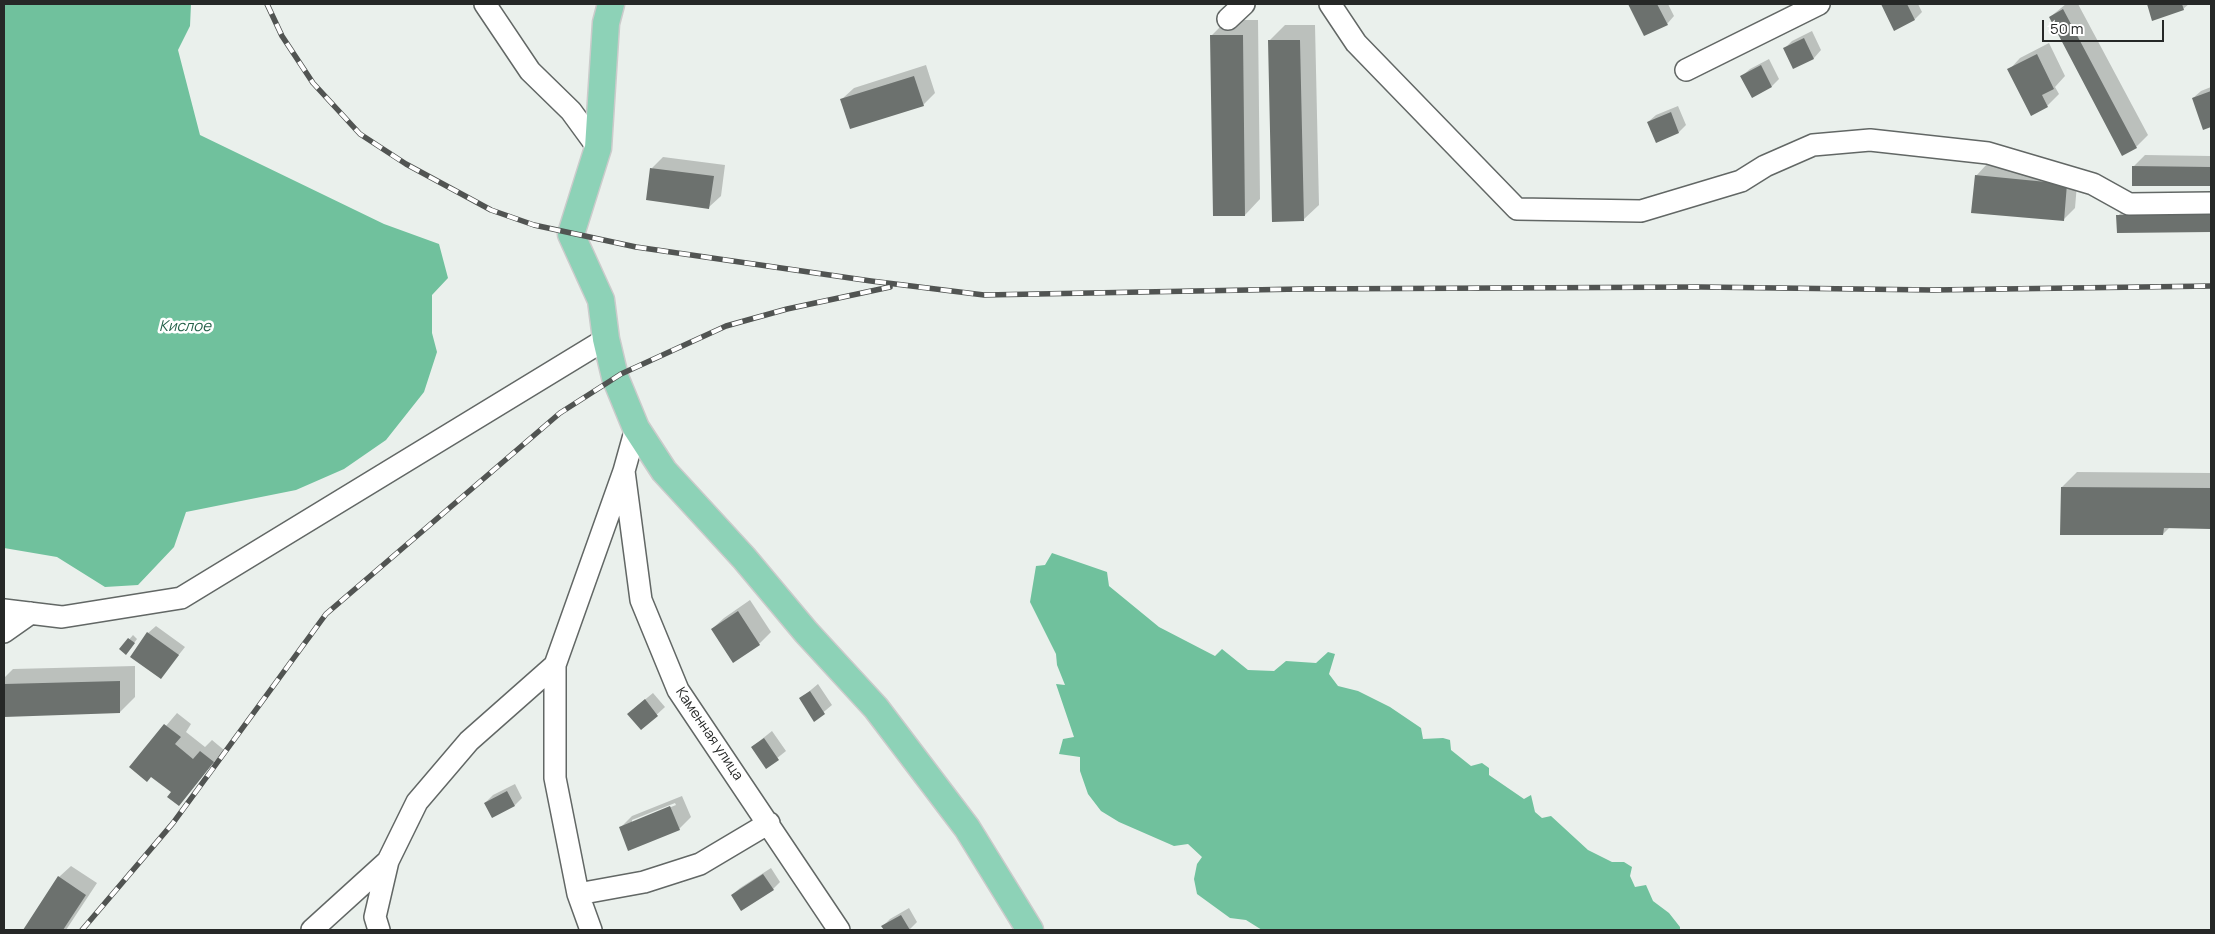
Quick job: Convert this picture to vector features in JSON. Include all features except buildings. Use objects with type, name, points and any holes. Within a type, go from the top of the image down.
[{"type":"main road","points":[[611,4],[606,23],[598,148],[571,234],[602,300],[606,339],[615,378],[636,428],[664,471],[744,558],[806,632],[876,708],[967,828],[1030,930]]},
{"type":"street","points":[[485,4],[530,71],[571,111],[598,148]]},
{"type":"street","points":[[1228,19],[1244,4]]},
{"type":"street","points":[[1330,4],[1356,43],[1517,208],[1641,211],[1741,182],[1765,166],[1813,145],[1870,140],[1988,152],[2093,184],[2129,204],[2211,203]]},
{"type":"street","points":[[1686,70],[1819,4]]},
{"type":"street","points":[[4,610],[62,617],[181,598],[606,339]]},
{"type":"street","name":"Каменная улица","points":[[636,428],[624,471],[641,600],[678,690],[839,930]]},
{"type":"street","points":[[591,930],[578,894],[554,778],[554,665],[624,471]]},
{"type":"street","points":[[4,632],[31,613]]},
{"type":"street","points":[[379,930],[375,916],[388,861],[417,802],[469,741],[554,665]]},
{"type":"street","points":[[578,894],[644,882],[700,864],[769,823]]},
{"type":"street","points":[[312,930],[388,861]]},
{"type":"water","name":"Кислое","points":[[4,4],[191,4],[190,26],[178,50],[200,135],[384,224],[439,244],[448,278],[432,295],[432,333],[437,352],[424,392],[386,440],[344,469],[296,490],[186,512],[174,547],[138,585],[105,587],[57,557],[4,548]]},
{"type":"water","points":[[1052,553],[1107,572],[1109,586],[1159,627],[1215,656],[1222,649],[1248,670],[1274,671],[1286,661],[1316,663],[1328,652],[1335,654],[1329,674],[1338,686],[1358,691],[1390,707],[1421,728],[1423,739],[1443,738],[1450,740],[1451,750],[1471,766],[1482,763],[1489,768],[1489,775],[1524,799],[1531,795],[1535,812],[1542,818],[1551,816],[1588,850],[1612,862],[1624,862],[1632,867],[1630,876],[1635,887],[1646,885],[1653,901],[1669,913],[1680,927],[1680,930],[1262,930],[1246,920],[1230,918],[1197,894],[1194,879],[1197,864],[1202,857],[1188,844],[1174,846],[1119,822],[1101,811],[1088,794],[1080,771],[1080,757],[1059,754],[1063,739],[1074,737],[1056,684],[1065,685],[1057,665],[1056,654],[1030,602],[1036,566],[1045,565]]},
{"type":"railway","points":[[267,4],[282,36],[313,83],[360,134],[406,164],[491,210],[534,225],[636,247],[871,281],[984,295],[1301,289],[1701,287],[1933,290],[2211,286]]},
{"type":"railway","points":[[82,930],[173,823],[326,614],[560,413],[621,374],[726,326],[787,309],[890,287]]}]
